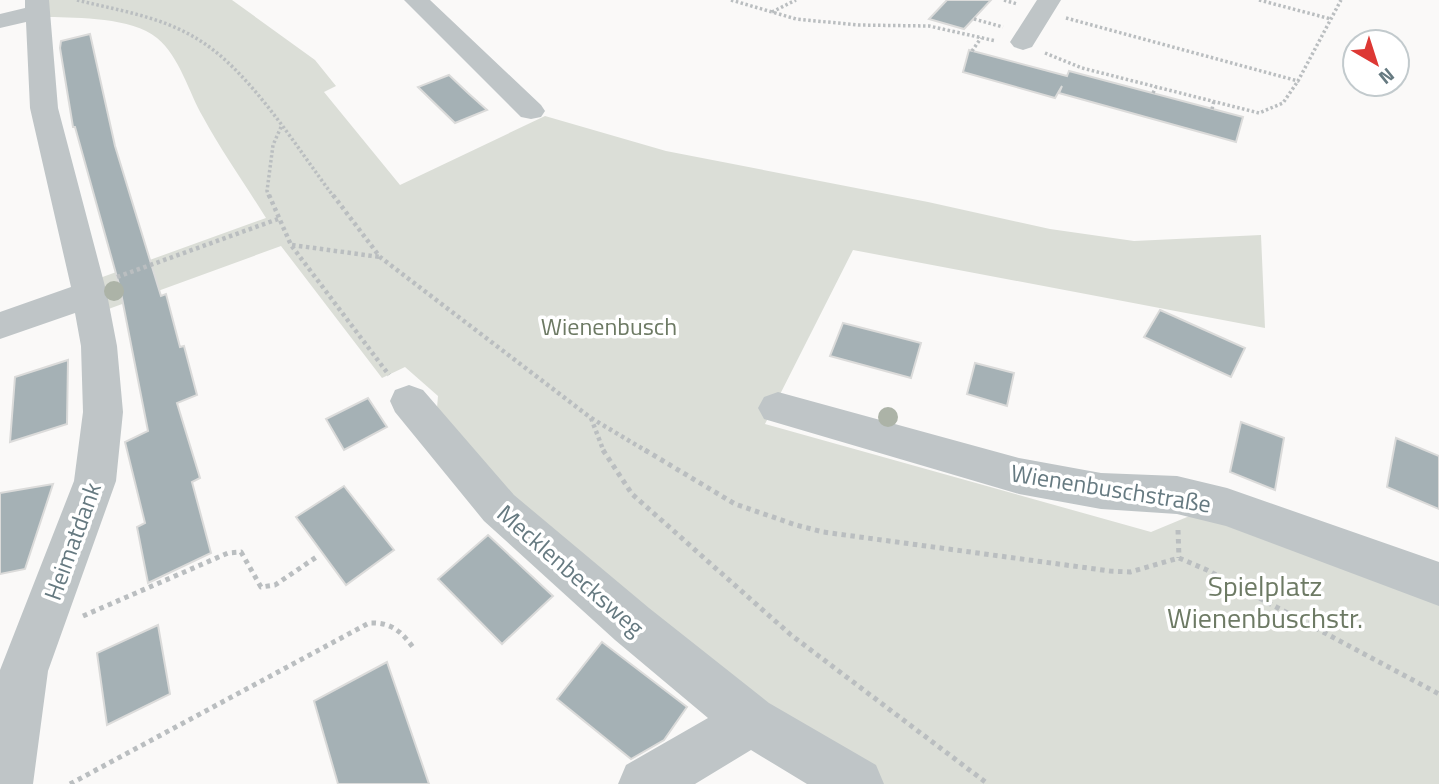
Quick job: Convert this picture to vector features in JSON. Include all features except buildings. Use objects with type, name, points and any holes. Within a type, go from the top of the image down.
[{"type":"street","points":[[416,0],[531,111]]},
{"type":"street","points":[[0,21],[38,6]]},
{"type":"street","name":"Heimatdank","points":[[5,784],[24,671],[95,481],[103,412],[99,346],[103,286],[44,108],[39,59],[38,6]]},
{"type":"street","points":[[1021,45],[1045,6]]},
{"type":"street","points":[[0,326],[103,286]]},
{"type":"street","name":"Mecklenbecksweg","points":[[409,401],[499,508],[632,624],[751,721],[857,784]]},
{"type":"street","name":"Wienenbuschstraße","points":[[778,408],[1019,476],[1101,491],[1177,495],[1227,507],[1439,584]]},
{"type":"street","points":[[645,784],[751,721]]},
{"type":"path","points":[[77,0],[161,21],[195,37],[236,68],[380,257],[591,418],[734,504],[823,532],[1110,571],[1130,572],[1179,558],[1218,576],[1439,694]]},
{"type":"path","points":[[728,6],[732,0],[822,23],[929,26],[1021,45],[1101,72],[1259,113],[1268,111],[1288,99],[1341,0]]},
{"type":"path","points":[[772,12],[796,0]]},
{"type":"path","points":[[1259,0],[1331,19]]},
{"type":"path","points":[[1045,6],[1111,30],[1298,81]]},
{"type":"path","points":[[1111,30],[1114,24]]},
{"type":"path","points":[[972,51],[981,38]]},
{"type":"path","points":[[1168,46],[1171,40]]},
{"type":"path","points":[[1226,61],[1229,55]]},
{"type":"path","points":[[1098,79],[1101,72]]},
{"type":"path","points":[[1153,93],[1156,87]]},
{"type":"path","points":[[1212,109],[1214,101]]},
{"type":"path","points":[[281,126],[273,145],[267,191],[278,219],[291,245],[409,401]]},
{"type":"path","points":[[103,286],[278,219]]},
{"type":"path","points":[[291,245],[380,257]]},
{"type":"path","points":[[591,418],[599,447],[632,494],[791,635],[988,784]]},
{"type":"path","points":[[37,636],[228,553],[241,552],[261,587],[275,585],[318,556]]},
{"type":"path","points":[[70,784],[369,623],[387,622],[401,631],[415,650]]},
{"type":"green space","name":"Wienenbusch","points":[[46,0],[232,0],[315,60],[336,86],[324,92],[400,185],[545,116],[666,151],[928,202],[1050,229],[1134,241],[1261,235],[1265,328],[853,250],[765,424],[1151,532],[1204,510],[1439,589],[1439,784],[882,784],[572,565],[436,420],[438,396],[405,367],[382,378],[281,246],[103,311],[97,279],[266,218],[210,130],[172,55],[157,38],[146,31],[119,22],[48,17]]},
{"type":"park label","name":"Spielplatz Wienenbuschstr.","points":[[1265,601]]}]
